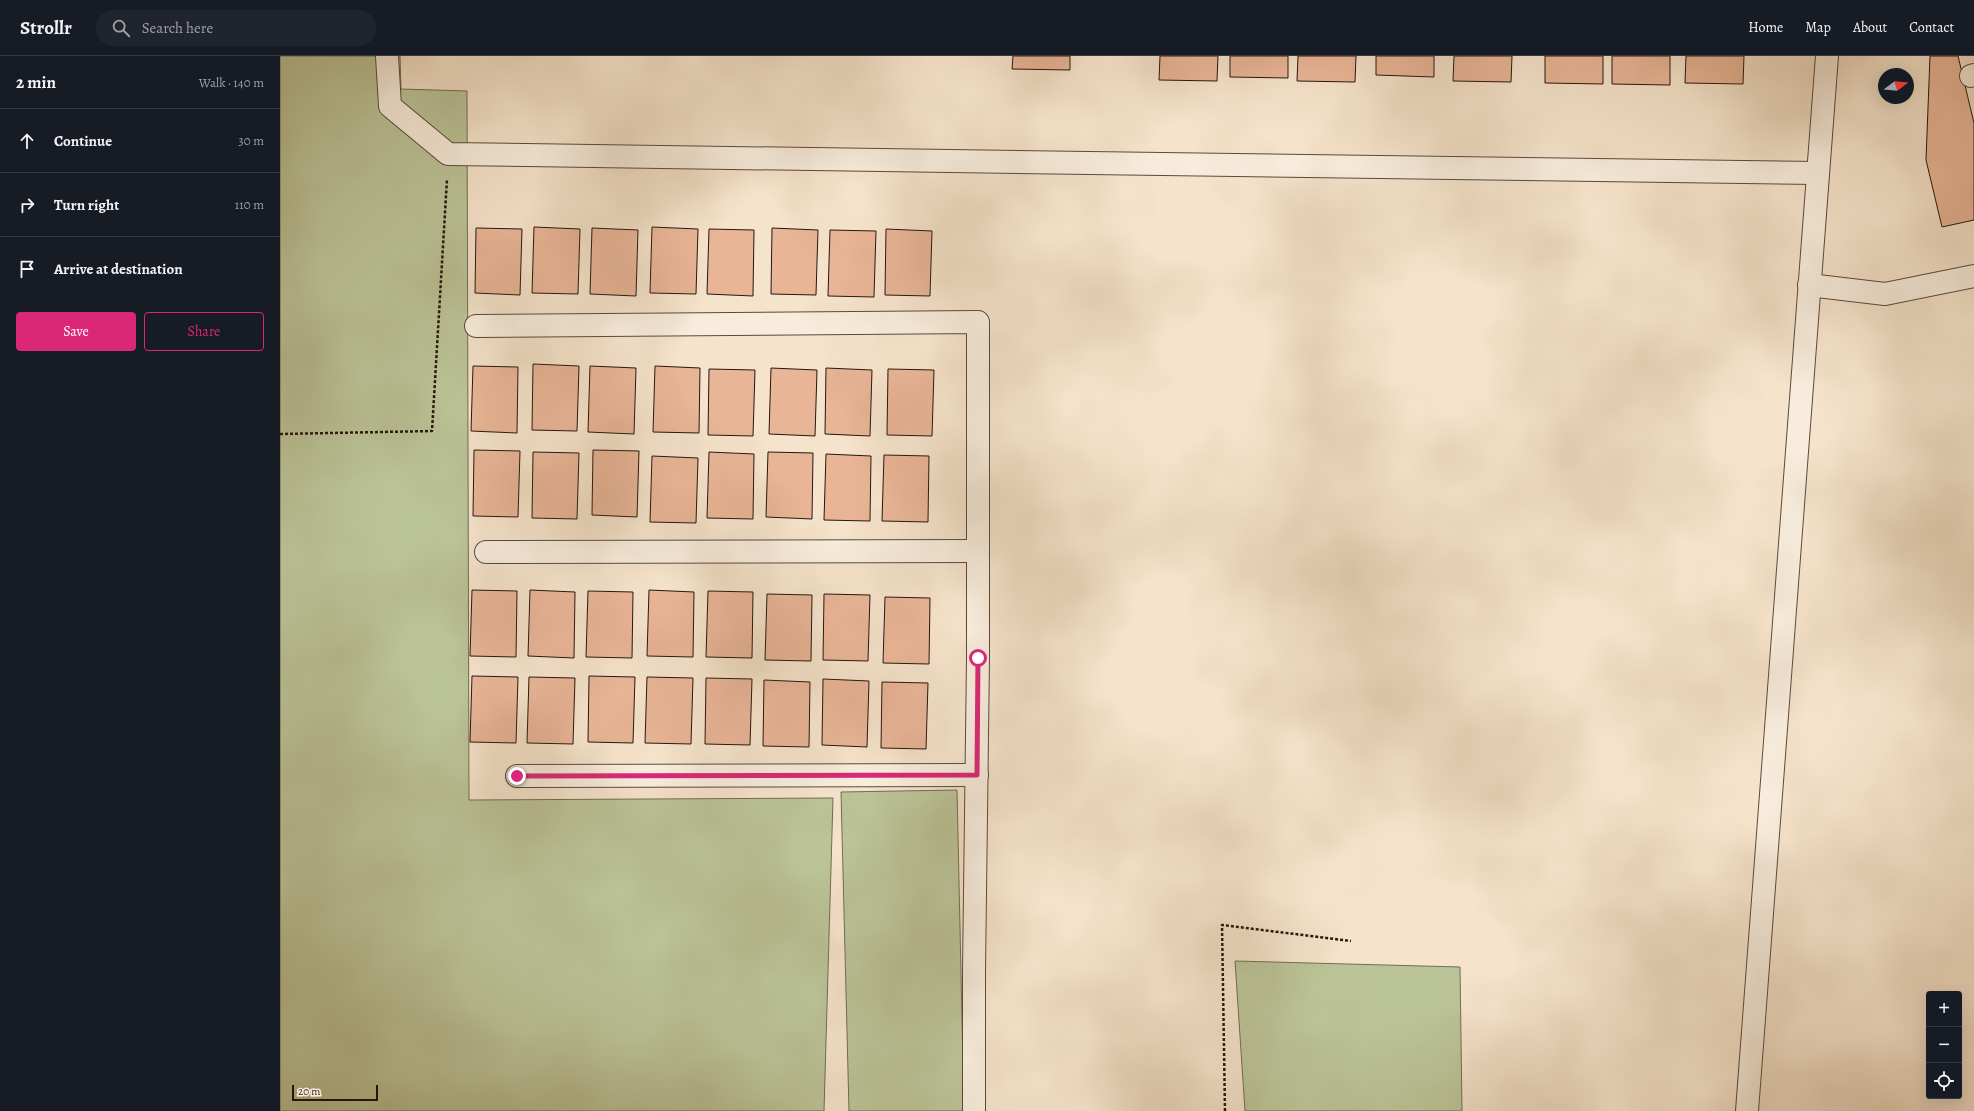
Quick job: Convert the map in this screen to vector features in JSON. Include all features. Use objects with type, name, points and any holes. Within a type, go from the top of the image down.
[{"type":"street","points":[[387,56],[390,106],[448,154],[1818,173]]},
{"type":"street","points":[[1747,1111],[1827,56]]},
{"type":"street","points":[[1809,285],[1885,294],[1974,276]]},
{"type":"street","points":[[476,326],[978,322],[977,775],[974,970],[974,1111]]},
{"type":"street","points":[[486,552],[978,551]]},
{"type":"street","points":[[517,776],[977,775]]},
{"type":"path","points":[[280,434],[432,431],[448,154]]},
{"type":"path","points":[[1225,1111],[1222,925],[1351,941]]},
{"type":"green space","points":[[280,56],[400,56],[401,89],[467,91],[469,800],[833,798],[824,1111],[280,1111]]},
{"type":"green space","points":[[957,790],[964,1111],[849,1111],[841,792]]},
{"type":"green space","points":[[1235,961],[1460,967],[1462,1111],[1245,1111]]},
{"type":"building","points":[[1013,56],[1070,56],[1070,70],[1012,69]]},
{"type":"building","points":[[1160,56],[1218,56],[1217,81],[1159,80]]},
{"type":"building","points":[[1230,56],[1288,56],[1288,78],[1230,77]]},
{"type":"building","points":[[1298,56],[1356,56],[1355,82],[1297,81]]},
{"type":"building","points":[[1376,56],[1434,56],[1434,77],[1376,75]]},
{"type":"building","points":[[1454,56],[1512,56],[1511,82],[1453,81]]},
{"type":"building","points":[[1545,56],[1603,56],[1603,84],[1545,83]]},
{"type":"building","points":[[1612,56],[1670,56],[1670,85],[1612,84]]},
{"type":"building","points":[[1686,56],[1744,56],[1743,84],[1685,83]]},
{"type":"building","points":[[1930,56],[1958,56],[1974,123],[1974,220],[1942,227],[1926,160]]},
{"type":"building","points":[[534,227],[580,229],[578,294],[532,293]]},
{"type":"building","points":[[652,227],[698,229],[696,294],[650,293]]},
{"type":"building","points":[[476,228],[522,229],[520,295],[475,293]]},
{"type":"building","points":[[592,228],[638,230],[636,296],[590,294]]},
{"type":"building","points":[[772,228],[818,230],[816,295],[771,294]]},
{"type":"building","points":[[709,229],[754,230],[753,296],[707,294]]},
{"type":"building","points":[[886,229],[932,231],[930,296],[885,295]]},
{"type":"building","points":[[830,230],[876,231],[874,297],[828,296]]},
{"type":"building","points":[[533,364],[579,366],[577,431],[532,430]]},
{"type":"building","points":[[473,366],[518,367],[517,433],[471,431]]},
{"type":"building","points":[[590,366],[636,368],[634,434],[588,432]]},
{"type":"building","points":[[655,366],[700,368],[699,433],[653,432]]},
{"type":"building","points":[[771,368],[817,370],[815,436],[769,434]]},
{"type":"building","points":[[826,368],[872,370],[870,436],[825,434]]},
{"type":"building","points":[[709,369],[755,370],[753,436],[708,435]]},
{"type":"building","points":[[888,369],[934,370],[932,436],[887,435]]},
{"type":"building","points":[[474,450],[520,451],[518,517],[473,516]]},
{"type":"building","points":[[593,450],[639,451],[637,517],[592,515]]},
{"type":"building","points":[[533,452],[579,453],[577,519],[532,518]]},
{"type":"building","points":[[709,452],[754,454],[753,519],[707,518]]},
{"type":"building","points":[[768,452],[813,453],[812,519],[766,517]]},
{"type":"building","points":[[826,454],[871,456],[870,521],[824,520]]},
{"type":"building","points":[[884,455],[929,456],[928,522],[882,521]]},
{"type":"building","points":[[652,456],[698,458],[696,523],[650,522]]},
{"type":"building","points":[[472,590],[517,591],[516,657],[470,656]]},
{"type":"building","points":[[530,590],[575,592],[574,658],[528,656]]},
{"type":"building","points":[[649,590],[694,592],[693,657],[647,656]]},
{"type":"building","points":[[588,591],[633,592],[632,658],[586,657]]},
{"type":"building","points":[[708,591],[753,592],[752,658],[706,657]]},
{"type":"building","points":[[767,594],[812,595],[811,661],[765,660]]},
{"type":"building","points":[[824,594],[870,595],[868,661],[823,660]]},
{"type":"building","points":[[885,597],[930,598],[929,664],[883,663]]},
{"type":"building","points":[[472,676],[518,677],[516,743],[470,742]]},
{"type":"building","points":[[589,676],[635,677],[633,743],[588,742]]},
{"type":"building","points":[[529,677],[575,678],[573,744],[527,743]]},
{"type":"building","points":[[647,677],[693,678],[691,744],[645,743]]},
{"type":"building","points":[[706,678],[752,679],[750,745],[705,744]]},
{"type":"building","points":[[823,679],[869,681],[867,747],[822,745]]},
{"type":"building","points":[[764,680],[810,682],[809,747],[763,746]]},
{"type":"building","points":[[882,682],[928,683],[926,749],[881,748]]},
{"type":"route","points":[[517,776],[977,775],[978,658]]}]
